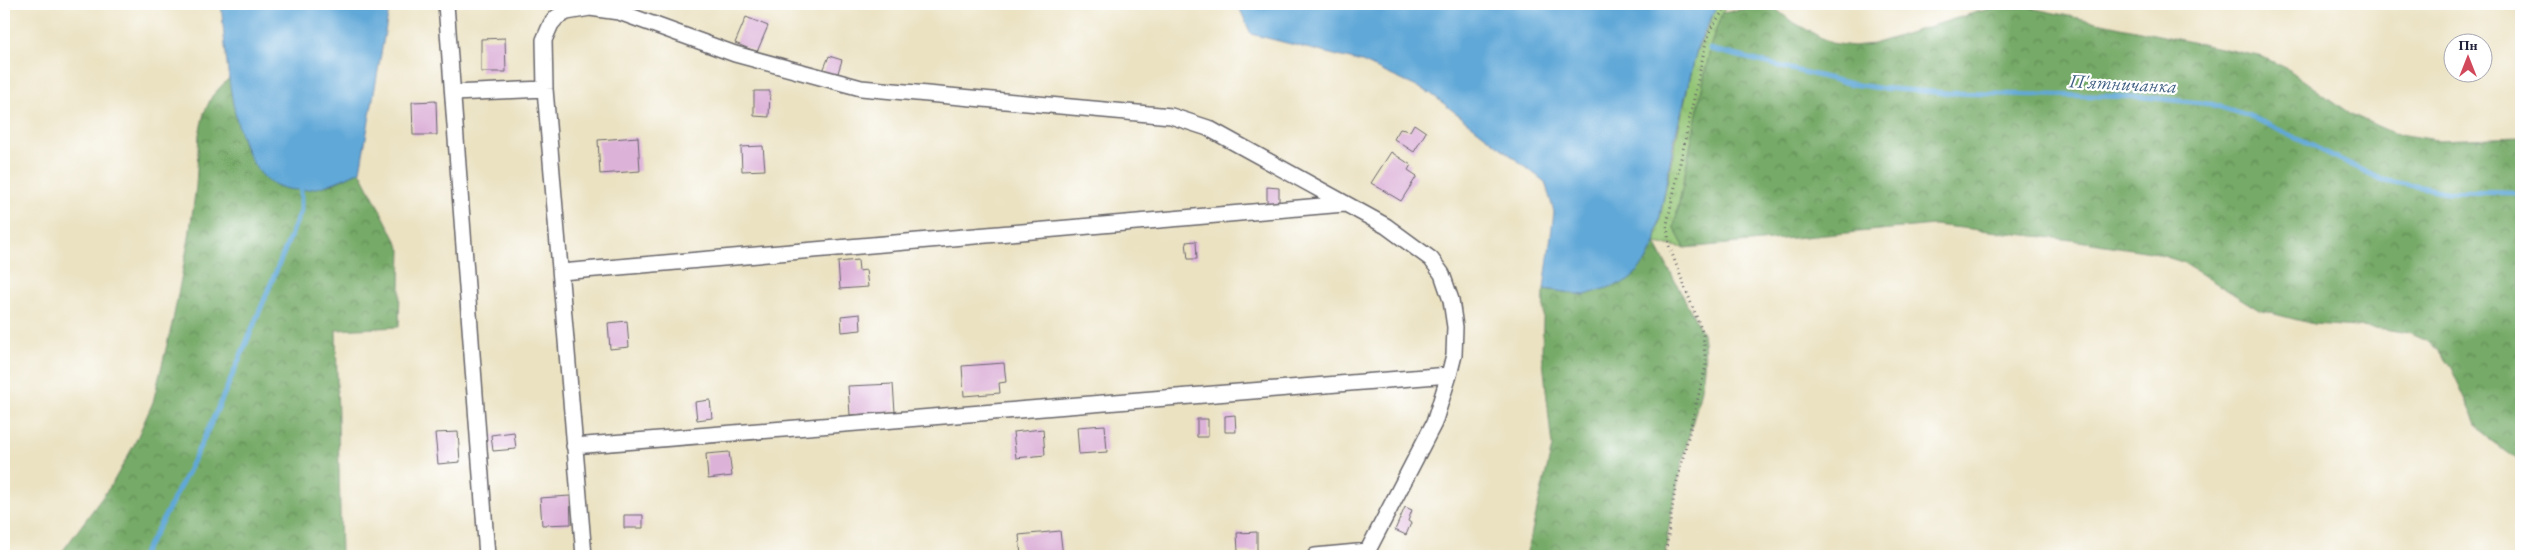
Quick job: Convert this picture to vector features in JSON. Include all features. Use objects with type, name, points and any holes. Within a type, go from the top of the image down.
[{"type":"street","points":[[446,4],[487,556]]},
{"type":"street","points":[[584,556],[543,49],[546,32],[550,24],[557,17],[567,12],[590,8],[638,18],[736,54],[861,88],[1171,116],[1208,128],[1386,226],[1414,246],[1431,259],[1442,274],[1451,300],[1455,327],[1454,355],[1449,375],[1434,422],[1367,554],[1316,556]]},
{"type":"street","points":[[453,93],[545,89]]},
{"type":"street","points":[[561,272],[1344,204]]},
{"type":"street","points":[[574,446],[1449,375]]},
{"type":"path","points":[[1665,556],[1676,489],[1706,366],[1703,334],[1669,246],[1667,224],[1706,42],[1711,28],[1728,4]]},
{"type":"green space","points":[[1714,4],[1728,4],[1722,13],[1711,44],[1674,228],[1685,248],[1655,243],[1695,57],[1713,16]]},
{"type":"green space","points":[[1761,6],[1776,9],[1791,21],[1831,43],[1853,46],[1873,44],[1994,8],[2026,7],[2263,57],[2288,69],[2349,113],[2393,133],[2437,140],[2521,137],[2521,462],[2490,440],[2478,426],[2451,368],[2438,350],[2427,341],[2409,333],[2385,329],[2313,324],[2259,310],[2182,262],[2151,252],[2072,240],[1934,225],[1685,248],[1674,228],[1711,44],[1722,13]]},
{"type":"green space","points":[[229,78],[245,148],[330,185],[360,171],[401,250],[399,327],[336,330],[341,556],[59,556],[112,484],[134,445],[153,402],[173,320],[189,238],[196,186],[199,134],[204,113],[212,96]]},
{"type":"green space","points":[[1655,243],[1703,334],[1704,348],[1701,389],[1677,485],[1665,556],[1526,556],[1552,447],[1542,351],[1544,289],[1585,295],[1646,261]]},
{"type":"water","points":[[221,4],[390,4],[360,171],[330,184],[297,190],[286,189],[276,185],[261,173],[249,154],[240,131],[233,104],[228,75]]},
{"type":"water","points":[[1234,4],[1714,4],[1715,10],[1698,45],[1673,146],[1655,243],[1646,261],[1629,281],[1585,295],[1544,289],[1554,212],[1545,182],[1430,93],[1362,62],[1251,34],[1239,7]]},
{"type":"building","points":[[746,17],[768,26],[757,52],[735,43]]},
{"type":"building","points":[[505,38],[506,72],[481,72],[481,39]]},
{"type":"building","points":[[829,56],[842,60],[837,76],[823,71]]},
{"type":"building","points":[[754,91],[770,91],[769,117],[754,116]]},
{"type":"building","points":[[436,101],[437,135],[413,135],[412,102]]},
{"type":"building","points":[[1414,124],[1426,132],[1414,152],[1394,139],[1400,129],[1410,131]]},
{"type":"building","points":[[638,137],[640,171],[600,174],[598,140]]},
{"type":"building","points":[[763,146],[765,170],[742,171],[741,147]]},
{"type":"building","points":[[1391,152],[1411,165],[1408,170],[1417,176],[1401,201],[1371,183]]},
{"type":"building","points":[[1267,187],[1279,188],[1279,205],[1267,205]]},
{"type":"building","points":[[1196,241],[1197,259],[1188,259],[1186,242]]},
{"type":"building","points":[[858,260],[859,271],[866,270],[868,287],[840,289],[838,262]]},
{"type":"building","points":[[860,314],[861,330],[842,332],[841,316]]},
{"type":"building","points":[[627,321],[629,347],[610,349],[608,323]]},
{"type":"building","points":[[1004,363],[1006,382],[999,383],[1000,393],[964,396],[962,366]]},
{"type":"building","points":[[893,384],[895,412],[850,415],[848,386]]},
{"type":"building","points":[[710,400],[712,418],[697,420],[695,402]]},
{"type":"building","points":[[1235,415],[1236,432],[1225,432],[1225,416]]},
{"type":"building","points":[[1197,419],[1208,419],[1208,437],[1197,437]]},
{"type":"building","points":[[1105,425],[1107,452],[1079,454],[1077,427]]},
{"type":"building","points":[[1043,429],[1045,455],[1016,458],[1013,432]]},
{"type":"building","points":[[458,432],[460,462],[438,464],[435,433]]},
{"type":"building","points":[[514,432],[516,449],[493,451],[491,435]]},
{"type":"building","points":[[729,452],[732,476],[708,479],[706,454]]},
{"type":"building","points":[[570,496],[571,524],[542,525],[540,498]]},
{"type":"building","points":[[1405,507],[1412,510],[1408,521],[1411,523],[1406,535],[1395,530]]},
{"type":"building","points":[[624,515],[643,515],[643,528],[624,528]]},
{"type":"building","points":[[1060,531],[1063,556],[1021,556],[1019,535]]},
{"type":"building","points":[[1257,532],[1257,552],[1238,552],[1237,533]]},
{"type":"waterway","name":"П'ятничанка","points":[[1710,49],[1852,84],[1879,88],[1948,93],[2143,97],[2211,104],[2250,116],[2383,180],[2447,192],[2521,193]]},
{"type":"waterway","points":[[142,556],[208,430],[246,343],[301,211],[301,185]]}]
